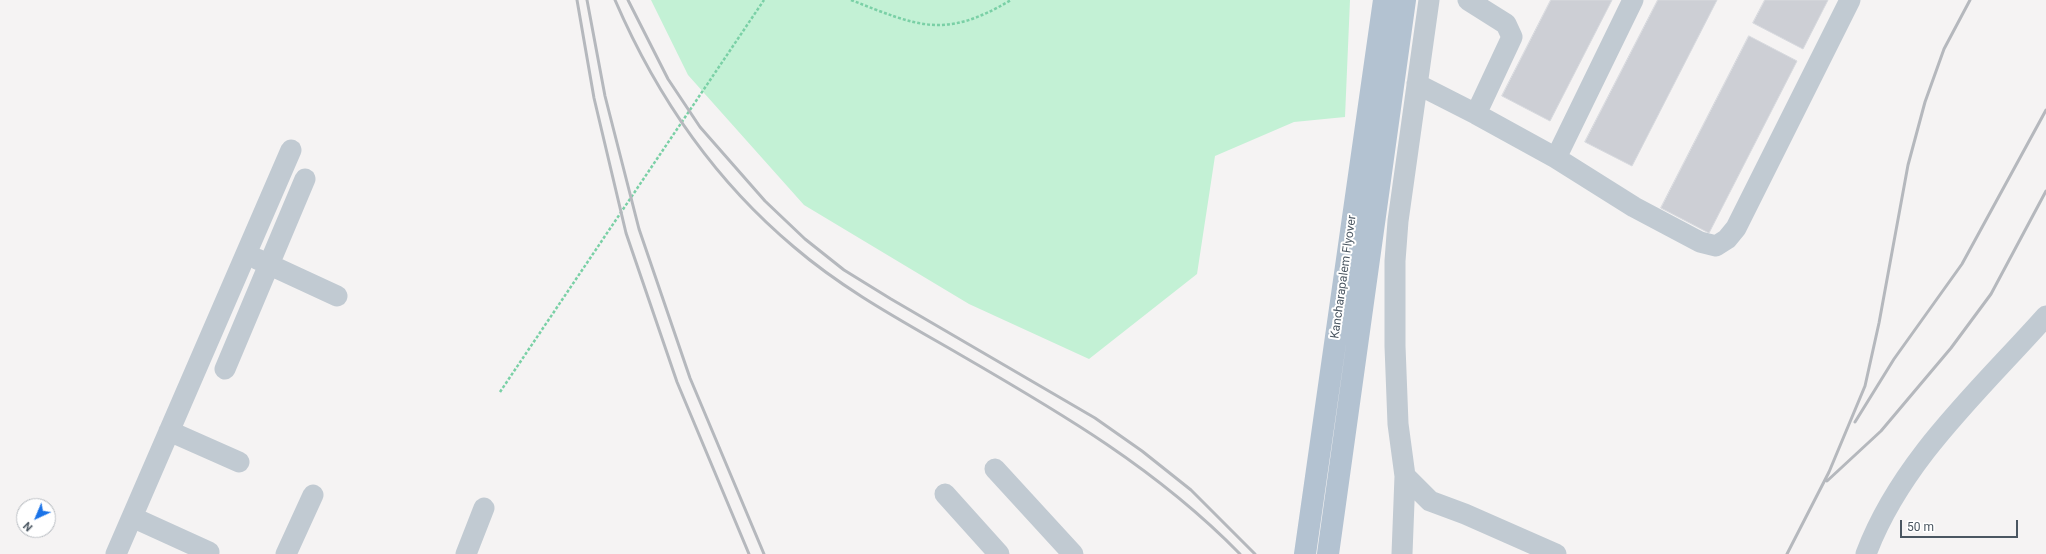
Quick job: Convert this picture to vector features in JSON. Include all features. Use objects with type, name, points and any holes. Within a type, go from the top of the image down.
[{"type":"main road","name":"Kancharapalem Flyover","points":[[1305,554],[1384,0]]},
{"type":"main road","name":"Kancharapalem Flyover","points":[[1328,554],[1406,0]]},
{"type":"street","points":[[1402,554],[1405,476],[1398,424],[1394,346],[1395,261],[1398,221],[1429,0]]},
{"type":"street","points":[[1468,0],[1506,24],[1512,37],[1476,114]]},
{"type":"street","points":[[1556,158],[1633,0]]},
{"type":"street","points":[[1417,84],[1476,114],[1556,158],[1634,207],[1700,242],[1716,246],[1727,238],[1736,228],[1850,0]]},
{"type":"street","points":[[116,554],[290,150]]},
{"type":"street","points":[[225,369],[305,179]]},
{"type":"street","points":[[246,253],[336,296]]},
{"type":"street","points":[[1866,554],[1875,530],[1914,467],[1946,426],[2046,316]]},
{"type":"street","points":[[169,430],[239,462]]},
{"type":"street","points":[[995,469],[1073,554]]},
{"type":"street","points":[[1405,476],[1430,501],[1465,514],[1556,554]]},
{"type":"street","points":[[945,494],[999,554]]},
{"type":"street","points":[[286,554],[313,495]]},
{"type":"street","points":[[1404,514],[1430,501]]},
{"type":"street","points":[[466,554],[484,508]]},
{"type":"street","points":[[132,517],[209,552]]},
{"type":"path","points":[[500,392],[764,0]]},
{"type":"path","points":[[850,0],[911,22],[935,26],[952,25],[975,19],[1011,0]]},
{"type":"green space","points":[[651,0],[1350,0],[1345,117],[1294,122],[1215,156],[1197,274],[1089,359],[969,304],[804,205],[688,75]]},
{"type":"building","points":[[1551,0],[1612,0],[1550,121],[1502,96]]},
{"type":"building","points":[[1658,0],[1717,0],[1632,166],[1585,142]]},
{"type":"building","points":[[1765,0],[1828,0],[1803,49],[1753,23]]},
{"type":"building","points":[[1749,36],[1797,61],[1709,233],[1661,208]]},
{"type":"railway","points":[[577,0],[594,98],[626,233],[677,382],[749,554]]},
{"type":"railway","points":[[587,0],[605,96],[639,229],[690,378],[764,554]]},
{"type":"railway","points":[[615,0],[649,69],[690,134],[738,194],[794,247],[813,263],[853,291],[1034,398],[1107,444],[1175,495],[1208,523],[1240,554]]},
{"type":"railway","points":[[628,0],[668,79],[700,127],[765,201],[805,239],[844,270],[1095,418],[1142,451],[1191,490],[1255,554]]},
{"type":"railway","points":[[1787,554],[1829,472],[1865,386],[1879,323],[1908,165],[1925,102],[1944,49],[1970,0]]},
{"type":"railway","points":[[1855,422],[1894,359],[1962,264],[2046,110]]},
{"type":"railway","points":[[1827,481],[1881,431],[1951,348],[1991,294],[2046,191]]}]
